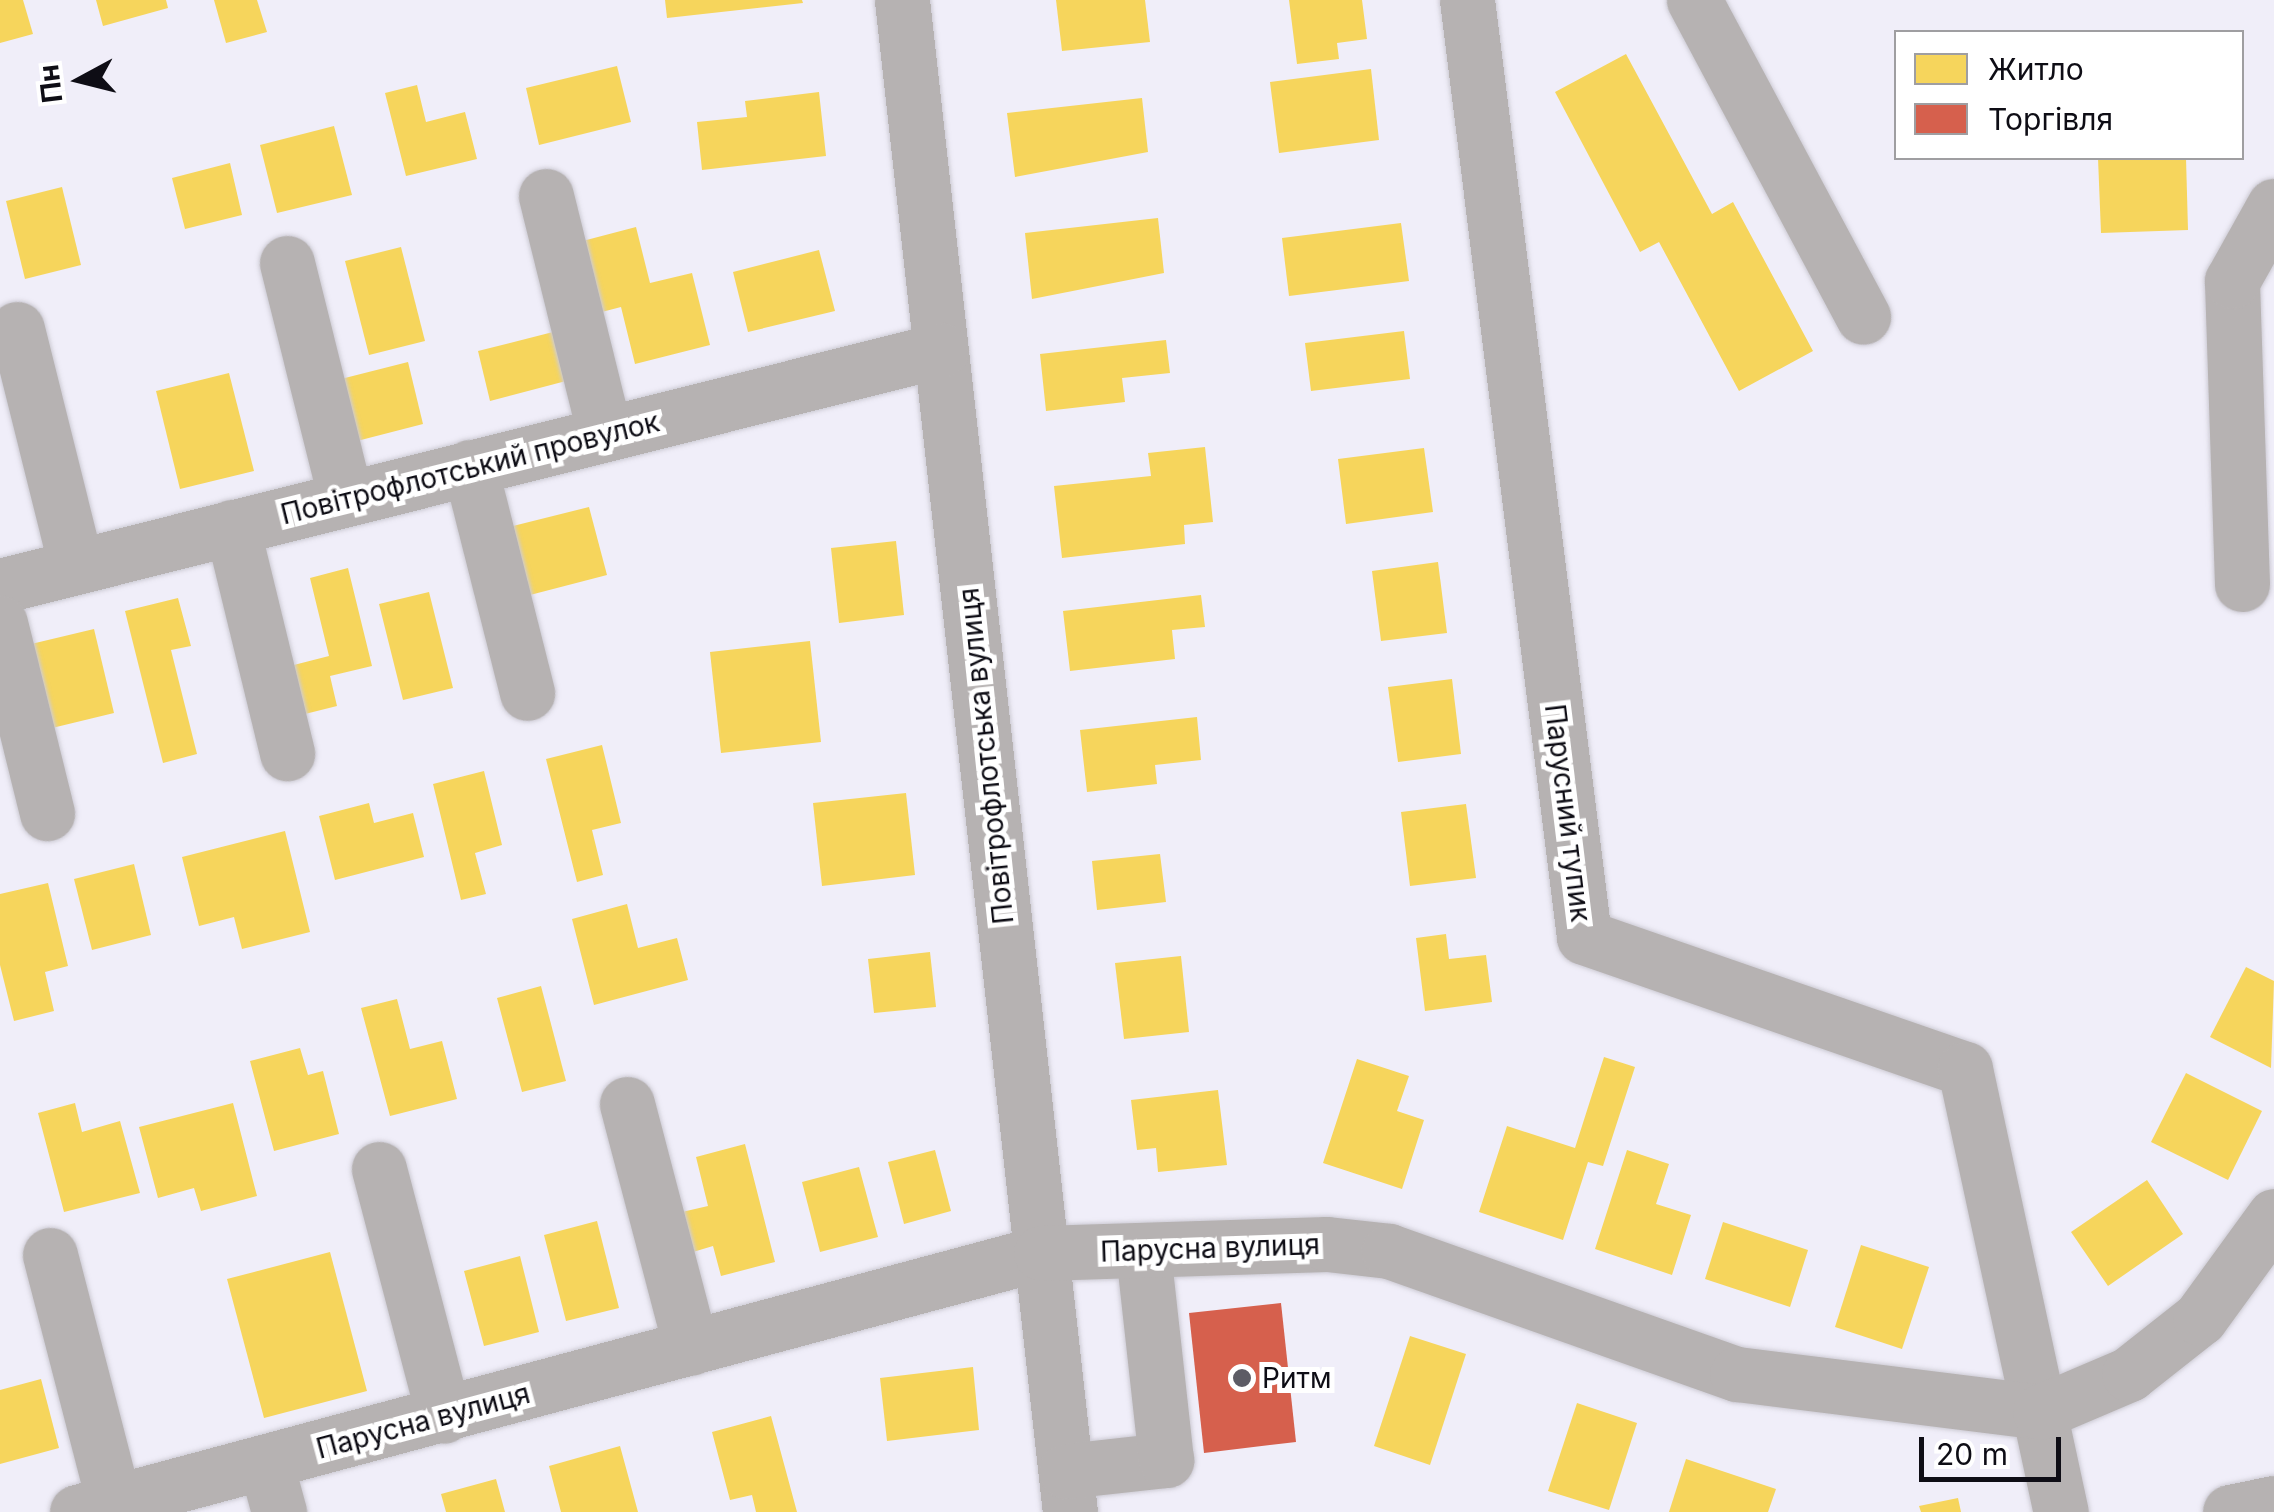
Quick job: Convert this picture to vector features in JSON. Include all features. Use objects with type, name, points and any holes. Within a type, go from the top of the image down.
[{"type":"street","name":"Повітрофлотська вулиця","points":[[902,0],[1068,1491]]},
{"type":"street","points":[[1694,0],[1864,317]]},
{"type":"street","name":"Парусний тупик","points":[[1482,2],[1584,937],[1964,1069],[2040,1412]]},
{"type":"street","points":[[546,196],[605,434]]},
{"type":"street","points":[[2242,584],[2232,281],[2274,206]]},
{"type":"street","points":[[287,263],[346,499]]},
{"type":"street","points":[[16,329],[76,566]]},
{"type":"street","name":"Повітрофлотський провулок","points":[[0,586],[941,350]]},
{"type":"street","points":[[470,467],[527,694]]},
{"type":"street","points":[[232,528],[288,753]]},
{"type":"street","points":[[0,623],[47,813]]},
{"type":"street","points":[[627,1104],[691,1348]]},
{"type":"street","points":[[380,1169],[444,1416]]},
{"type":"street","points":[[2061,1512],[2040,1412],[2129,1374],[2200,1318],[2274,1216]]},
{"type":"street","points":[[1068,1491],[1166,1460],[1143,1250]]},
{"type":"street","name":"Парусна вулиця","points":[[96,1507],[272,1488],[444,1416],[1041,1254],[1143,1250],[1389,1251],[1736,1374],[2040,1412]]},
{"type":"street","points":[[50,1255],[96,1507]]},
{"type":"street","points":[[2230,1512],[2274,1503]]},
{"type":"building: Житло","points":[[0,0],[23,0],[33,34],[0,43]]},
{"type":"building: Житло","points":[[96,0],[166,0],[168,8],[103,26]]},
{"type":"building: Житло","points":[[214,0],[257,0],[267,32],[226,43]]},
{"type":"building: Житло","points":[[665,0],[802,0],[803,3],[667,18]]},
{"type":"building: Житло","points":[[1056,0],[1145,0],[1150,42],[1062,51]]},
{"type":"building: Житло","points":[[1289,0],[1362,0],[1367,39],[1337,43],[1339,59],[1297,64]]},
{"type":"building: Житло","points":[[1626,54],[1712,214],[1733,202],[1813,351],[1739,391],[1659,242],[1640,252],[1555,92]]},
{"type":"building: Житло","points":[[617,66],[631,122],[539,145],[526,88]]},
{"type":"building: Житло","points":[[1371,69],[1379,140],[1279,153],[1270,82]]},
{"type":"building: Житло","points":[[417,85],[426,122],[465,112],[477,159],[406,176],[385,93]]},
{"type":"building: Житло","points":[[819,92],[826,156],[702,170],[697,122],[747,117],[745,101]]},
{"type":"building: Житло","points":[[1142,98],[1148,152],[1015,177],[1007,113]]},
{"type":"building: Житло","points":[[334,126],[352,195],[277,213],[260,145]]},
{"type":"building: Житло","points":[[2098,160],[2186,160],[2188,230],[2101,233]]},
{"type":"building: Житло","points":[[230,163],[242,215],[185,229],[172,178]]},
{"type":"building: Житло","points":[[62,187],[81,265],[25,279],[6,201]]},
{"type":"building: Житло","points":[[1158,218],[1164,273],[1032,299],[1025,233]]},
{"type":"building: Житло","points":[[1401,223],[1409,281],[1289,296],[1282,238]]},
{"type":"building: Житло","points":[[636,227],[650,283],[692,273],[710,345],[635,364],[621,307],[594,314],[575,243]]},
{"type":"building: Житло","points":[[401,247],[425,341],[369,355],[345,261]]},
{"type":"building: Житло","points":[[819,250],[835,311],[748,332],[733,272]]},
{"type":"building: Житло","points":[[1404,331],[1410,379],[1311,391],[1305,343]]},
{"type":"building: Житло","points":[[553,332],[566,381],[490,401],[478,351]]},
{"type":"building: Житло","points":[[1166,340],[1170,373],[1122,378],[1125,402],[1046,411],[1040,354]]},
{"type":"building: Житло","points":[[408,362],[423,424],[357,441],[341,379]]},
{"type":"building: Житло","points":[[229,373],[254,471],[180,489],[156,391]]},
{"type":"building: Житло","points":[[1205,447],[1213,522],[1184,525],[1185,544],[1062,558],[1054,486],[1151,476],[1148,453]]},
{"type":"building: Житло","points":[[1424,448],[1433,512],[1346,524],[1338,459]]},
{"type":"building: Житло","points":[[589,507],[607,575],[530,595],[513,526]]},
{"type":"building: Житло","points":[[896,541],[904,615],[839,623],[831,548]]},
{"type":"building: Житло","points":[[1438,562],[1447,633],[1381,641],[1372,571]]},
{"type":"building: Житло","points":[[348,568],[372,666],[330,676],[337,706],[297,716],[286,667],[329,656],[310,578]]},
{"type":"building: Житло","points":[[429,592],[453,688],[403,700],[379,604]]},
{"type":"building: Житло","points":[[1201,595],[1205,627],[1172,630],[1175,659],[1070,671],[1063,611]]},
{"type":"building: Житло","points":[[178,598],[191,646],[171,650],[197,754],[163,763],[125,611]]},
{"type":"building: Житло","points":[[94,629],[114,713],[48,729],[27,645]]},
{"type":"building: Житло","points":[[810,641],[821,742],[721,753],[710,652]]},
{"type":"building: Житло","points":[[1452,679],[1461,754],[1398,762],[1388,687]]},
{"type":"building: Житло","points":[[1197,717],[1201,760],[1155,765],[1157,784],[1087,792],[1080,730]]},
{"type":"building: Житло","points":[[602,745],[621,823],[592,830],[603,875],[577,882],[546,759]]},
{"type":"building: Житло","points":[[484,771],[502,845],[475,853],[486,894],[461,900],[433,784]]},
{"type":"building: Житло","points":[[906,793],[915,875],[822,886],[813,803]]},
{"type":"building: Житло","points":[[369,803],[374,823],[413,813],[424,857],[335,880],[319,816]]},
{"type":"building: Житло","points":[[1466,804],[1476,878],[1410,886],[1401,812]]},
{"type":"building: Житло","points":[[285,831],[310,932],[242,949],[234,917],[199,926],[182,857]]},
{"type":"building: Житло","points":[[1160,854],[1166,902],[1097,910],[1092,861]]},
{"type":"building: Житло","points":[[134,864],[151,935],[92,950],[74,879]]},
{"type":"building: Житло","points":[[48,883],[68,966],[45,972],[54,1011],[14,1021],[0,965],[0,894]]},
{"type":"building: Житло","points":[[627,904],[638,948],[677,938],[688,980],[594,1005],[572,919]]},
{"type":"building: Житло","points":[[1446,934],[1449,959],[1486,955],[1492,1002],[1425,1011],[1416,938]]},
{"type":"building: Житло","points":[[930,952],[936,1007],[874,1013],[868,959]]},
{"type":"building: Житло","points":[[1181,956],[1189,1032],[1124,1039],[1115,963]]},
{"type":"building: Житло","points":[[2246,967],[2274,981],[2271,1068],[2210,1037]]},
{"type":"building: Житло","points":[[541,986],[566,1081],[522,1092],[497,998]]},
{"type":"building: Житло","points":[[397,999],[410,1049],[442,1041],[457,1099],[390,1116],[361,1008]]},
{"type":"building: Житло","points":[[300,1048],[308,1075],[323,1071],[339,1134],[274,1151],[250,1061]]},
{"type":"building: Житло","points":[[1604,1057],[1635,1067],[1603,1166],[1588,1162],[1563,1240],[1479,1212],[1507,1126],[1575,1148]]},
{"type":"building: Житло","points":[[1357,1059],[1409,1076],[1397,1111],[1424,1120],[1402,1189],[1323,1163]]},
{"type":"building: Житло","points":[[2186,1073],[2262,1111],[2228,1180],[2151,1142]]},
{"type":"building: Житло","points":[[1218,1090],[1227,1165],[1158,1172],[1156,1148],[1137,1150],[1131,1100]]},
{"type":"building: Житло","points":[[75,1103],[82,1132],[120,1121],[140,1193],[64,1212],[38,1113]]},
{"type":"building: Житло","points":[[233,1103],[257,1196],[201,1211],[194,1188],[158,1198],[139,1127]]},
{"type":"building: Житло","points":[[745,1144],[775,1262],[721,1276],[713,1246],[693,1252],[682,1212],[708,1206],[696,1157]]},
{"type":"building: Житло","points":[[935,1150],[951,1211],[904,1224],[888,1162]]},
{"type":"building: Житло","points":[[1627,1150],[1669,1164],[1656,1204],[1691,1215],[1672,1275],[1595,1249]]},
{"type":"building: Житло","points":[[859,1167],[878,1237],[820,1252],[802,1182]]},
{"type":"building: Житло","points":[[2147,1180],[2183,1234],[2108,1286],[2071,1232]]},
{"type":"building: Житло","points":[[597,1221],[619,1308],[566,1321],[544,1235]]},
{"type":"building: Житло","points":[[1723,1222],[1808,1250],[1790,1307],[1705,1279]]},
{"type":"building: Житло","points":[[1861,1245],[1929,1267],[1902,1349],[1835,1327]]},
{"type":"building: Житло","points":[[330,1252],[367,1391],[264,1418],[227,1279]]},
{"type":"building: Житло","points":[[520,1256],[539,1332],[484,1346],[464,1271]]},
{"type":"building: Житло","points":[[1410,1336],[1466,1354],[1430,1465],[1374,1446]]},
{"type":"building: Житло","points":[[973,1367],[979,1430],[887,1441],[880,1378]]},
{"type":"building: Житло","points":[[41,1379],[59,1448],[0,1464],[0,1390]]},
{"type":"building: Житло","points":[[1577,1403],[1637,1423],[1609,1510],[1548,1491]]},
{"type":"building: Житло","points":[[771,1416],[797,1512],[756,1512],[752,1495],[730,1500],[712,1432]]},
{"type":"building: Житло","points":[[620,1446],[638,1512],[561,1512],[549,1466]]},
{"type":"building: Житло","points":[[1686,1459],[1776,1489],[1768,1512],[1669,1512]]},
{"type":"building: Житло","points":[[496,1479],[505,1512],[446,1512],[441,1494]]},
{"type":"building: Житло","points":[[1958,1498],[1961,1512],[1921,1512],[1919,1506]]},
{"type":"building: Торгівля","points":[[1281,1303],[1296,1442],[1204,1453],[1189,1313]]},
{"type":"place","name":"Ритм","points":[[1242,1378]]}]
